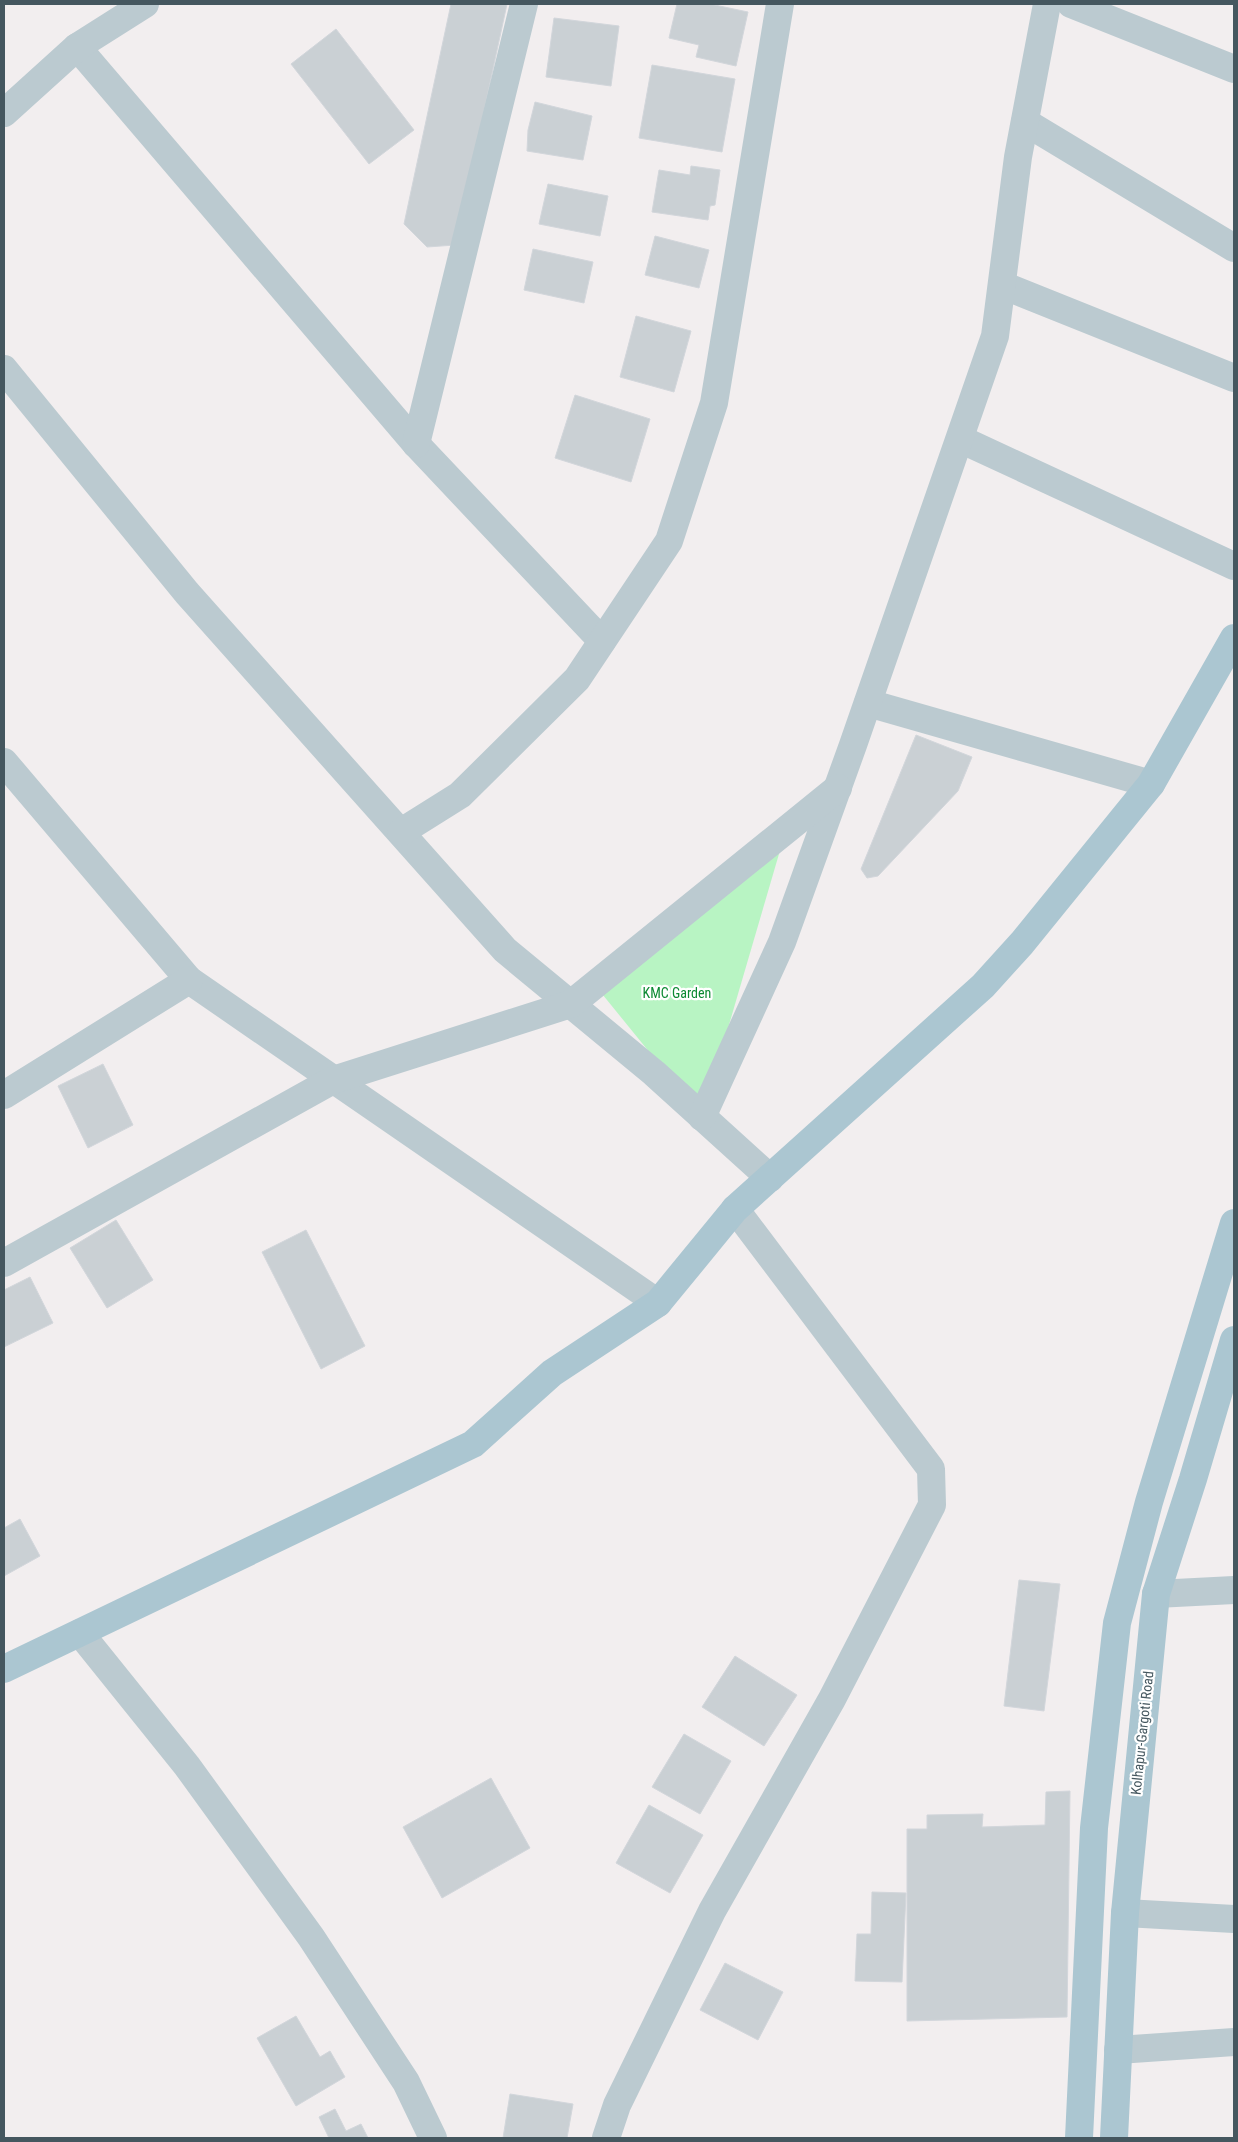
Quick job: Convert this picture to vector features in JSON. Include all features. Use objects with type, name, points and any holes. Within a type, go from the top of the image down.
[{"type":"main road","points":[[4,1669],[473,1444],[552,1373],[658,1303],[734,1209],[983,986],[1022,943],[1151,784],[1234,638]]},
{"type":"main road","points":[[1079,2138],[1094,1828],[1118,1623],[1149,1502],[1234,1223]]},
{"type":"main road","name":"Kolhapur-Gargoti Road","points":[[1114,2138],[1124,1913],[1156,1594],[1193,1479],[1234,1340]]},
{"type":"street","points":[[4,113],[77,47],[145,4]]},
{"type":"street","points":[[416,444],[524,4]]},
{"type":"street","points":[[401,832],[460,795],[577,679],[669,540],[714,403],[780,4]]},
{"type":"street","points":[[702,1117],[782,942],[868,704],[995,336],[1018,157],[1047,4]]},
{"type":"street","points":[[1070,4],[1234,69]]},
{"type":"street","points":[[77,47],[416,444],[602,641]]},
{"type":"street","points":[[1025,122],[1234,248]]},
{"type":"street","points":[[1002,285],[1234,378]]},
{"type":"street","points":[[4,369],[187,593],[505,950],[654,1073],[770,1178]]},
{"type":"street","points":[[960,439],[1234,566]]},
{"type":"street","points":[[868,704],[1151,784]]},
{"type":"street","points":[[4,762],[13,789],[189,980],[658,1303]]},
{"type":"street","points":[[4,1264],[332,1080],[571,1004],[838,788]]},
{"type":"street","points":[[4,1095],[189,980]]},
{"type":"street","points":[[606,2138],[617,2105],[712,1910],[832,1699],[932,1505],[932,1469],[734,1209]]},
{"type":"street","points":[[1156,1594],[1234,1590]]},
{"type":"street","points":[[80,1633],[187,1766],[311,1937],[406,2082],[433,2138]]},
{"type":"street","points":[[1124,1913],[1234,1919]]},
{"type":"street","points":[[1118,2050],[1234,2042]]},
{"type":"green space","name":"KMC Garden","points":[[786,830],[702,1117],[594,984]]},
{"type":"building","points":[[451,4],[507,4],[455,245],[427,247],[404,224]]},
{"type":"building","points":[[677,4],[710,4],[748,12],[736,66],[696,57],[699,45],[669,38]]},
{"type":"building","points":[[554,18],[619,26],[611,86],[546,77]]},
{"type":"building","points":[[336,29],[414,130],[369,164],[291,64]]},
{"type":"building","points":[[652,65],[735,79],[722,152],[639,138]]},
{"type":"building","points":[[535,102],[592,116],[583,160],[527,151],[528,130]]},
{"type":"building","points":[[691,166],[720,170],[715,205],[710,206],[708,220],[652,212],[659,170],[690,175]]},
{"type":"building","points":[[548,184],[608,196],[600,236],[539,224]]},
{"type":"building","points":[[655,236],[709,250],[699,288],[645,275]]},
{"type":"building","points":[[533,249],[593,262],[584,303],[524,290]]},
{"type":"building","points":[[636,316],[691,331],[674,392],[620,377]]},
{"type":"building","points":[[575,395],[650,419],[631,482],[555,458]]},
{"type":"building","points":[[916,735],[972,757],[958,791],[878,876],[867,878],[861,869]]},
{"type":"building","points":[[103,1064],[133,1125],[88,1148],[58,1086]]},
{"type":"building","points":[[116,1220],[153,1280],[107,1308],[70,1248]]},
{"type":"building","points":[[306,1230],[365,1346],[321,1369],[262,1252]]},
{"type":"building","points":[[30,1277],[53,1323],[4,1347],[4,1290]]},
{"type":"building","points":[[20,1519],[40,1556],[4,1576],[4,1528]]},
{"type":"building","points":[[1019,1580],[1060,1584],[1044,1711],[1004,1706]]},
{"type":"building","points":[[735,1656],[797,1695],[764,1746],[702,1707]]},
{"type":"building","points":[[684,1734],[731,1761],[700,1814],[652,1787]]},
{"type":"building","points":[[491,1778],[530,1848],[442,1898],[403,1827]]},
{"type":"building","points":[[1070,1791],[1067,2017],[907,2021],[907,1829],[927,1829],[927,1815],[983,1814],[982,1827],[1045,1825],[1046,1792]]},
{"type":"building","points":[[649,1805],[703,1835],[670,1893],[616,1863]]},
{"type":"building","points":[[872,1892],[906,1893],[902,1982],[855,1981],[857,1934],[871,1934]]},
{"type":"building","points":[[725,1963],[783,1992],[758,2040],[700,2010]]},
{"type":"building","points":[[296,2016],[320,2057],[330,2051],[345,2077],[296,2106],[257,2038]]},
{"type":"building","points":[[510,2094],[573,2104],[567,2138],[503,2138]]},
{"type":"building","points":[[335,2109],[346,2131],[361,2124],[368,2138],[329,2138],[319,2117]]}]
